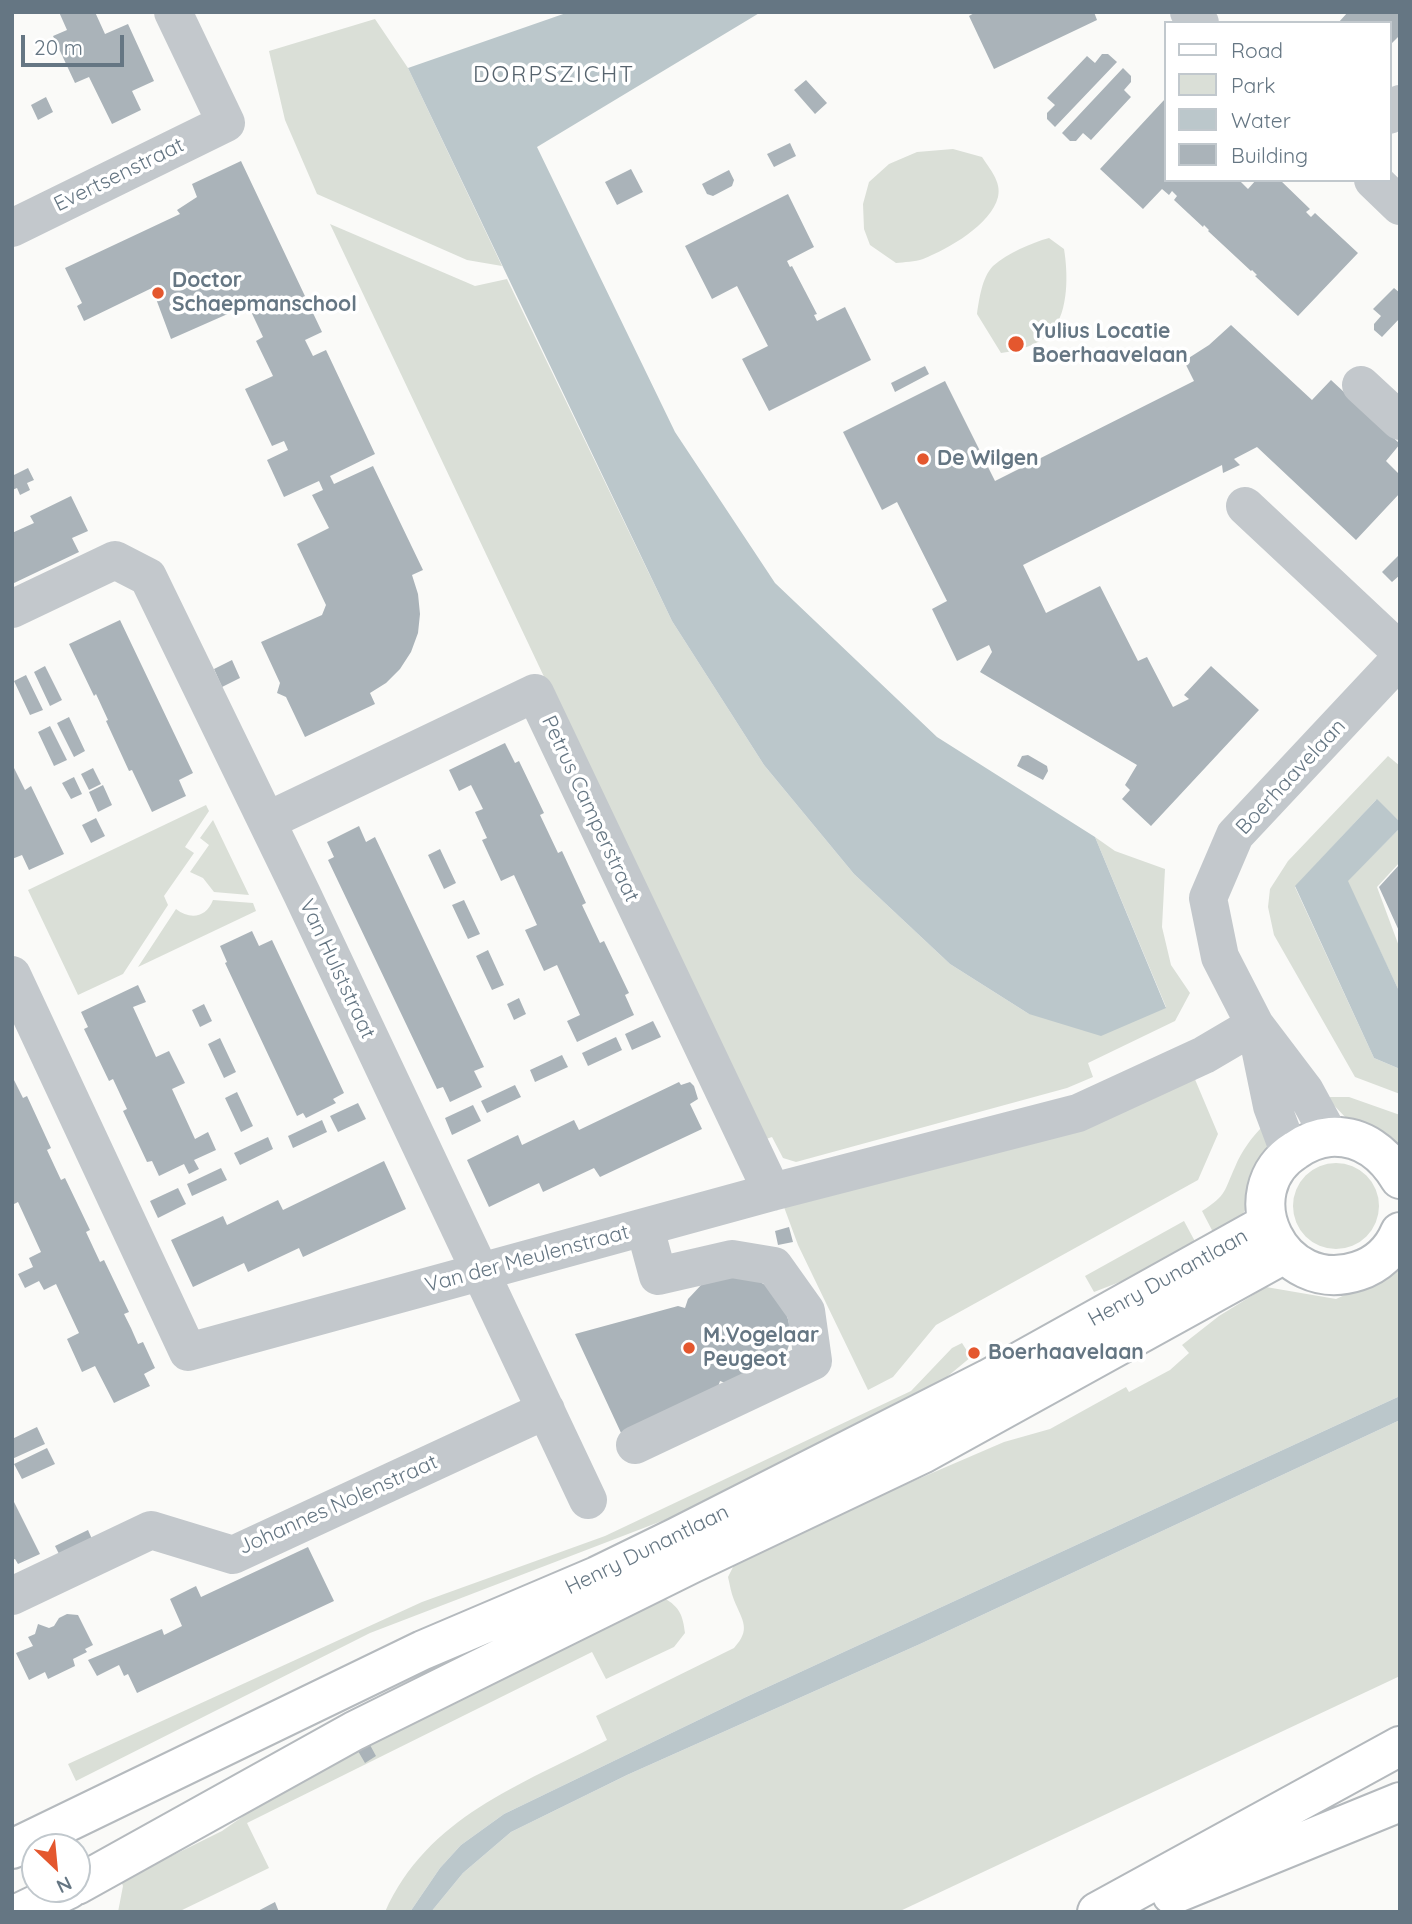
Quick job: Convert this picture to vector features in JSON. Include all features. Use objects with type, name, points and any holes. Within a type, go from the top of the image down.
[{"type":"main road","points":[[1397,1169],[1375,1149],[1354,1139],[1330,1137],[1308,1142],[1290,1154],[1277,1168],[1269,1186],[1266,1204],[1276,1238],[1302,1268],[1324,1275],[1346,1275],[1368,1268],[1386,1254],[1400,1233]]},
{"type":"main road","name":"Henry Dunantlaan","points":[[12,1849],[423,1650],[597,1576],[988,1379],[1276,1238]]},
{"type":"main road","name":"Henry Dunantlaan","points":[[91,1877],[354,1731],[691,1564],[922,1454],[1276,1238]]},
{"type":"main road","points":[[1097,1912],[1400,1746]]},
{"type":"main road","points":[[1130,1912],[1400,1802]]},
{"type":"street","name":"Evertsenstraat","points":[[12,228],[226,123],[173,12]]},
{"type":"street","points":[[1375,182],[1400,206]]},
{"type":"street","points":[[1361,385],[1400,421]]},
{"type":"street","points":[[1245,506],[1400,651]]},
{"type":"street","name":"Van Hulststraat","points":[[12,609],[116,560],[148,577],[267,821],[588,1500]]},
{"type":"street","name":"Boerhaavelaan","points":[[1330,1137],[1305,1091],[1255,1025],[1220,957],[1208,898],[1235,835],[1400,659]]},
{"type":"street","name":"Petrus Camperstraat","points":[[267,821],[535,693],[772,1192]]},
{"type":"street","name":"Van der Meulenstraat","points":[[12,975],[188,1352],[772,1192],[1079,1113],[1204,1055],[1255,1025]]},
{"type":"street","name":"Boerhaavelaan","points":[[1255,1025],[1272,1106],[1290,1154]]},
{"type":"street","points":[[635,1445],[813,1362],[806,1311],[774,1266],[732,1259],[658,1276],[645,1228]]},
{"type":"street","name":"Johannes Nolenstraat","points":[[12,1596],[150,1530],[233,1555],[546,1410]]},
{"type":"green space","points":[[375,19],[408,68],[502,266],[467,260],[317,194],[285,120],[269,51]]},
{"type":"green space","points":[[953,149],[982,157],[998,186],[994,207],[978,226],[944,249],[920,260],[896,263],[870,245],[864,229],[863,204],[869,182],[889,164],[917,152]]},
{"type":"green space","points":[[330,224],[475,286],[507,279],[672,621],[764,765],[854,874],[950,964],[1029,1014],[1166,1007],[1095,837],[1115,851],[1165,869],[1162,927],[1171,965],[1190,993],[1175,1021],[1088,1063],[1093,1077],[1067,1088],[796,1162],[783,1158],[772,1137],[763,1140]]},
{"type":"green space","points":[[1049,238],[1064,249],[1066,280],[1064,303],[1058,323],[1042,340],[1022,349],[1001,353],[977,314],[986,276],[993,266],[1006,257]]},
{"type":"green space","points":[[1388,756],[1400,766],[1400,822],[1376,800],[1295,887],[1374,1058],[1400,1069],[1400,1094],[1355,1077],[1274,935],[1268,907],[1270,889],[1288,861]]},
{"type":"green space","points":[[206,805],[209,811],[185,847],[194,853],[164,896],[168,905],[123,974],[78,995],[28,890]]},
{"type":"green space","points":[[213,820],[249,895],[214,892],[203,878],[190,872],[209,845],[200,838]]},
{"type":"green space","points":[[1400,828],[1400,862],[1377,887],[1400,949],[1400,993],[1347,881]]},
{"type":"green space","points":[[213,900],[253,903],[256,911],[138,967],[176,909],[192,916],[202,914]]},
{"type":"green space","points":[[1194,1077],[1218,1134],[1198,1180],[936,1325],[893,1377],[868,1390],[798,1245],[784,1207]]},
{"type":"green space","points":[[1326,1097],[1349,1097],[1400,1115],[1400,1146],[1348,1120]]},
{"type":"green space","points":[[1264,1125],[1268,1150],[1248,1205],[1241,1217],[1215,1236],[1202,1211],[1224,1192],[1244,1149]]},
{"type":"green space","points":[[1336,1163],[1353,1166],[1367,1175],[1376,1189],[1379,1206],[1376,1223],[1367,1237],[1353,1246],[1336,1249],[1319,1246],[1305,1237],[1296,1223],[1293,1206],[1296,1189],[1305,1175],[1319,1166]]},
{"type":"green space","points":[[1184,1221],[1198,1247],[1179,1259],[1094,1292],[1085,1276]]},
{"type":"green space","points":[[1400,1270],[1400,1396],[746,1697],[504,1814],[461,1845],[440,1868],[410,1912],[385,1912],[403,1879],[425,1851],[451,1828],[510,1789],[607,1740],[596,1716],[734,1648],[742,1636],[744,1625],[728,1577],[735,1563],[751,1551],[1004,1442],[1050,1429],[1126,1387],[1129,1392],[1170,1370],[1189,1353],[1182,1345],[1219,1316],[1266,1287],[1336,1299]]},
{"type":"green space","points":[[962,1343],[971,1357],[908,1409],[701,1506],[370,1633],[76,1781],[68,1764],[422,1602],[605,1536],[911,1391],[952,1348]]},
{"type":"green space","points":[[1400,1420],[1400,1676],[898,1912],[431,1912],[463,1873],[511,1832],[627,1775],[920,1644]]},
{"type":"green space","points":[[664,1598],[680,1612],[683,1622],[685,1633],[674,1647],[606,1679],[592,1652],[247,1823],[269,1868],[178,1912],[118,1912],[123,1886],[121,1881],[222,1831],[351,1741]]},
{"type":"water","points":[[569,12],[761,12],[537,147],[675,432],[775,583],[937,737],[1095,837],[1166,1008],[1101,1036],[1029,1014],[950,964],[854,874],[764,765],[672,621],[408,68]]},
{"type":"water","points":[[1377,799],[1400,822],[1400,828],[1348,881],[1400,993],[1400,1069],[1374,1058],[1295,886]]},
{"type":"water","points":[[1400,1396],[1400,1420],[920,1644],[627,1775],[511,1832],[463,1873],[431,1912],[410,1912],[440,1868],[461,1845],[504,1814],[746,1697]]},
{"type":"building","points":[[59,12],[95,12],[105,34],[128,24],[154,81],[132,91],[141,110],[112,124],[89,77],[75,83],[53,36],[67,30]]},
{"type":"building","points":[[976,12],[1094,12],[1097,20],[994,69],[969,16]]},
{"type":"building","points":[[1348,12],[1400,12],[1400,35],[1391,44],[1391,21],[1340,21]]},
{"type":"building","points":[[1102,54],[1108,54],[1117,62],[1055,127],[1047,119],[1047,113],[1055,105],[1047,98],[1087,56],[1095,63]]},
{"type":"building","points":[[1123,68],[1131,76],[1131,82],[1124,90],[1131,97],[1091,140],[1083,133],[1076,141],[1070,141],[1062,133]]},
{"type":"building","points":[[806,80],[827,103],[815,114],[794,90]]},
{"type":"building","points":[[46,97],[53,112],[38,120],[31,105]]},
{"type":"building","points":[[1164,100],[1164,182],[1241,182],[1248,189],[1254,182],[1282,182],[1310,209],[1306,212],[1311,217],[1315,213],[1358,253],[1298,316],[1204,225],[1203,227],[1174,200],[1177,196],[1172,191],[1169,195],[1162,189],[1143,209],[1100,169]]},
{"type":"building","points":[[790,143],[796,156],[774,167],[767,154]]},
{"type":"building","points":[[241,161],[322,332],[305,340],[313,356],[326,350],[375,454],[330,476],[334,484],[373,466],[423,570],[412,575],[418,594],[418,633],[411,652],[400,669],[386,683],[370,693],[375,704],[305,737],[286,697],[277,693],[280,683],[261,642],[322,615],[326,605],[297,544],[329,528],[312,495],[323,490],[319,481],[284,497],[267,460],[288,450],[284,441],[272,446],[245,389],[273,376],[256,341],[263,337],[248,305],[171,339],[152,288],[84,321],[77,306],[82,303],[65,268],[180,214],[177,210],[197,197],[192,184]]},
{"type":"building","points":[[631,169],[643,192],[617,205],[605,182]]},
{"type":"building","points":[[729,170],[734,180],[732,186],[713,196],[707,194],[702,184]]},
{"type":"building","points":[[788,194],[814,247],[787,261],[817,314],[814,315],[817,321],[845,307],[871,360],[769,411],[742,359],[768,346],[737,286],[712,299],[685,246]]},
{"type":"building","points":[[1394,288],[1400,293],[1400,318],[1382,337],[1374,330],[1374,324],[1381,316],[1373,309]]},
{"type":"building","points":[[1231,325],[1312,400],[1331,380],[1400,444],[1386,461],[1400,475],[1400,493],[1356,540],[1257,447],[1234,459],[1240,465],[1223,473],[1222,465],[1023,565],[1046,613],[1100,586],[1138,661],[1147,657],[1173,707],[1189,699],[1184,695],[1211,666],[1259,710],[1151,826],[1122,799],[1130,790],[1125,785],[1137,765],[980,672],[992,652],[989,645],[957,661],[932,609],[947,601],[897,502],[882,510],[843,432],[945,381],[995,481],[1194,381],[1184,361],[1209,345]]},
{"type":"building","points":[[925,366],[929,374],[895,392],[891,383]]},
{"type":"building","points":[[28,468],[34,480],[27,483],[30,490],[20,495],[17,488],[12,490],[12,476]]},
{"type":"building","points":[[71,496],[88,531],[72,538],[79,552],[12,584],[12,533],[34,523],[30,516]]},
{"type":"building","points":[[1400,554],[1400,575],[1392,582],[1382,572]]},
{"type":"building","points":[[120,620],[193,773],[179,780],[186,796],[152,812],[132,770],[129,771],[96,694],[94,696],[69,644]]},
{"type":"building","points":[[232,660],[240,678],[222,687],[214,669]]},
{"type":"building","points":[[45,666],[62,700],[50,706],[34,672]]},
{"type":"building","points":[[26,675],[43,710],[30,715],[14,681]]},
{"type":"building","points":[[69,717],[85,751],[74,757],[57,723]]},
{"type":"building","points":[[50,726],[67,760],[54,766],[38,732]]},
{"type":"building","points":[[505,743],[515,763],[519,761],[544,813],[540,815],[558,853],[562,851],[586,903],[582,905],[600,943],[604,941],[629,993],[625,995],[634,1015],[577,1042],[567,1021],[580,1015],[557,965],[544,971],[525,930],[537,925],[514,875],[501,881],[482,840],[487,838],[475,812],[483,809],[471,785],[459,791],[449,770]]},
{"type":"building","points":[[1028,755],[1047,766],[1048,771],[1043,780],[1017,766],[1022,756]]},
{"type":"building","points":[[12,764],[25,790],[31,786],[64,854],[29,870],[22,855],[12,859]]},
{"type":"building","points":[[93,768],[101,784],[89,790],[81,774]]},
{"type":"building","points":[[74,777],[82,794],[71,799],[62,783]]},
{"type":"building","points":[[103,785],[112,805],[98,812],[89,792]]},
{"type":"building","points":[[96,818],[105,836],[91,843],[82,825]]},
{"type":"building","points":[[359,826],[366,842],[375,837],[484,1067],[474,1071],[482,1087],[450,1102],[443,1087],[437,1089],[328,860],[334,857],[327,842]]},
{"type":"building","points":[[440,849],[456,883],[444,889],[428,855]]},
{"type":"building","points":[[1400,864],[1400,933],[1379,887]]},
{"type":"building","points":[[464,900],[480,934],[468,939],[452,905]]},
{"type":"building","points":[[252,931],[259,946],[272,940],[344,1093],[333,1099],[336,1103],[306,1118],[303,1113],[297,1116],[225,963],[227,962],[220,946]]},
{"type":"building","points":[[488,950],[504,985],[492,990],[476,956]]},
{"type":"building","points":[[138,985],[146,1002],[133,1007],[156,1057],[169,1051],[185,1083],[172,1089],[195,1139],[208,1132],[216,1150],[194,1160],[199,1169],[189,1174],[184,1164],[159,1176],[152,1161],[147,1162],[123,1111],[127,1109],[113,1079],[109,1081],[84,1029],[88,1027],[81,1012]]},
{"type":"building","points":[[519,998],[526,1014],[514,1020],[507,1004]]},
{"type":"building","points":[[204,1004],[212,1021],[200,1027],[192,1010]]},
{"type":"building","points":[[653,1021],[661,1037],[632,1050],[625,1034]]},
{"type":"building","points":[[616,1037],[622,1050],[588,1066],[582,1053]]},
{"type":"building","points":[[220,1038],[236,1072],[224,1078],[208,1044]]},
{"type":"building","points":[[562,1055],[568,1067],[535,1082],[530,1070]]},
{"type":"building","points":[[12,1076],[23,1098],[27,1096],[51,1148],[47,1150],[61,1180],[65,1178],[90,1230],[86,1232],[100,1262],[104,1260],[129,1312],[124,1314],[138,1344],[143,1342],[155,1368],[144,1374],[150,1386],[114,1403],[95,1366],[82,1372],[67,1339],[79,1333],[56,1284],[44,1290],[39,1281],[25,1288],[18,1274],[33,1267],[29,1258],[41,1252],[18,1202],[12,1205]]},
{"type":"building","points":[[679,1082],[681,1085],[690,1082],[694,1086],[698,1099],[690,1104],[702,1129],[600,1177],[594,1168],[543,1192],[539,1183],[489,1207],[467,1160],[518,1135],[522,1145],[574,1120],[579,1130]]},
{"type":"building","points":[[515,1085],[521,1097],[487,1113],[481,1101]]},
{"type":"building","points":[[237,1092],[253,1126],[241,1132],[225,1098]]},
{"type":"building","points":[[358,1103],[366,1119],[338,1132],[330,1116]]},
{"type":"building","points":[[473,1105],[481,1121],[452,1135],[445,1118]]},
{"type":"building","points":[[322,1120],[327,1132],[293,1148],[288,1136]]},
{"type":"building","points":[[268,1137],[273,1149],[240,1165],[234,1153]]},
{"type":"building","points":[[384,1161],[406,1209],[303,1257],[299,1248],[248,1272],[244,1263],[193,1287],[171,1240],[223,1216],[227,1225],[278,1200],[283,1210]]},
{"type":"building","points":[[221,1168],[227,1180],[192,1196],[187,1184]]},
{"type":"building","points":[[178,1188],[186,1204],[158,1218],[150,1201]]},
{"type":"building","points":[[789,1227],[793,1242],[778,1245],[775,1231]]},
{"type":"building","points":[[745,1273],[782,1295],[792,1336],[785,1357],[728,1384],[720,1381],[717,1390],[622,1435],[575,1334],[678,1306],[685,1308],[688,1299],[703,1283]]},
{"type":"building","points":[[37,1427],[45,1444],[12,1459],[12,1439]]},
{"type":"building","points":[[47,1448],[55,1464],[22,1479],[14,1464]]},
{"type":"building","points":[[12,1498],[40,1554],[18,1564],[15,1559],[12,1560]]},
{"type":"building","points":[[88,1530],[95,1546],[63,1562],[55,1546]]},
{"type":"building","points":[[308,1547],[334,1601],[137,1693],[128,1674],[124,1676],[119,1665],[97,1676],[88,1660],[162,1629],[164,1635],[182,1626],[170,1599],[196,1586],[201,1597]]},
{"type":"building","points":[[67,1614],[78,1615],[93,1645],[85,1649],[87,1652],[73,1659],[75,1666],[48,1679],[45,1672],[29,1680],[16,1653],[33,1646],[28,1637],[35,1634],[38,1624],[49,1628]]},
{"type":"building","points":[[370,1745],[376,1756],[365,1763],[358,1751]]},
{"type":"building","points":[[275,1902],[279,1912],[256,1912]]},
{"type":"place","name":"Doctor Schaepmanschool","points":[[158,293]]},
{"type":"place","name":"Yulius Locatie Boerhaavelaan","points":[[1016,344]]},
{"type":"place","name":"De Wilgen","points":[[923,459]]},
{"type":"place","name":"M.Vogelaar Peugeot","points":[[689,1348]]},
{"type":"place","name":"Boerhaavelaan","points":[[974,1353]]},
{"type":"district","name":"DORPSZICHT","points":[[554,75]]}]
